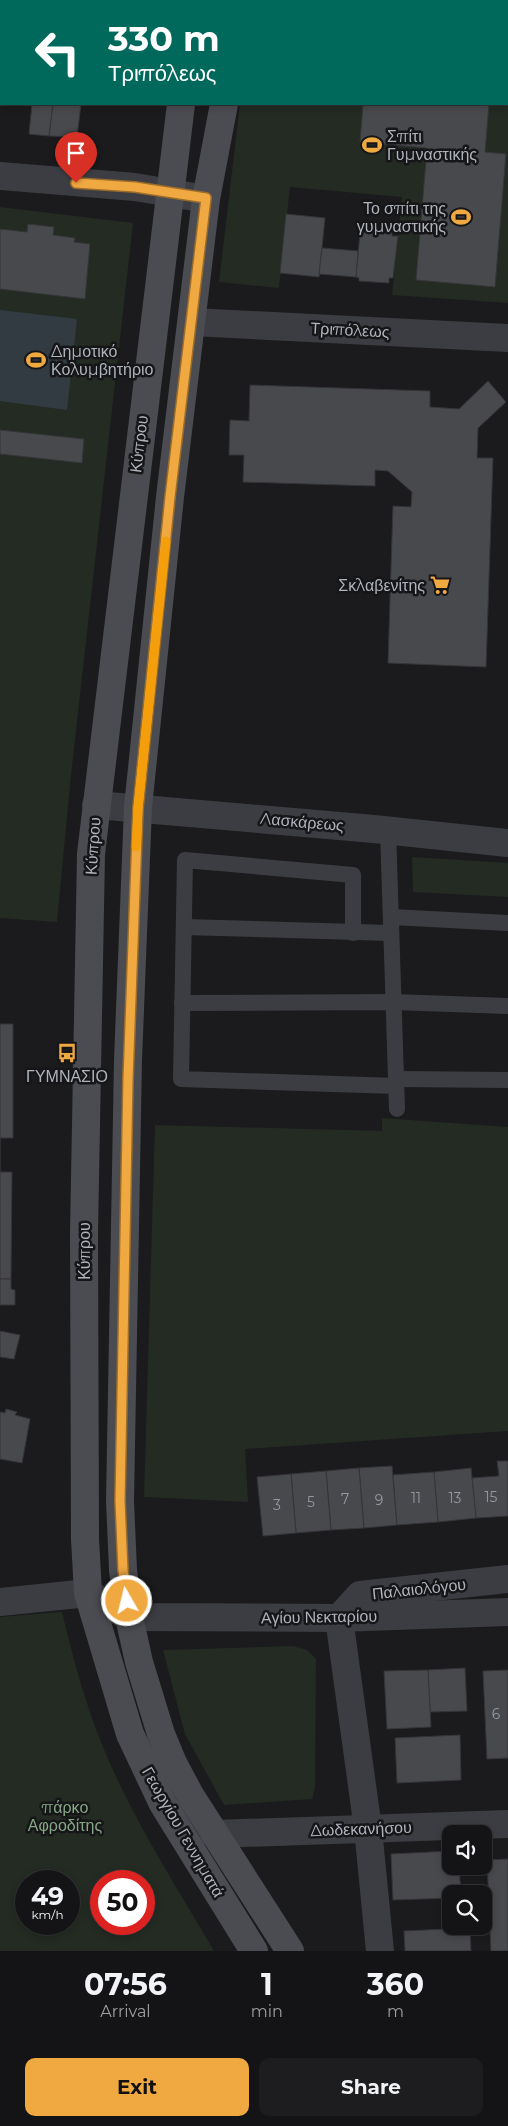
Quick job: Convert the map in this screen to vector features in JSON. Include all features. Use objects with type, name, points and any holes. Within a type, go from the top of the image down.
[{"type":"main road","name":"Κύπρου","points":[[88,1593],[84,1505],[84,1233],[91,854],[181,105]]},
{"type":"main road","points":[[129,1617],[123,1570],[120,1501],[128,1070],[138,808],[169,507],[206,198],[224,105]]},
{"type":"main road","name":"Γεωργίου Γεννηματά","points":[[88,1593],[123,1712],[143,1766],[184,1840],[254,1951]]},
{"type":"main road","name":"Γεωργίου Γεννηματά","points":[[129,1617],[139,1662],[161,1734],[173,1763],[214,1834],[290,1951]]},
{"type":"street","points":[[0,176],[169,192],[206,198]]},
{"type":"street","name":"Τριπόλεως","points":[[192,322],[508,338]]},
{"type":"street","name":"Λασκάρεως","points":[[96,805],[388,830],[508,843]]},
{"type":"street","name":"Παλαιολόγου","points":[[339,1618],[360,1595],[508,1579]]},
{"type":"street","points":[[0,1602],[88,1593],[129,1617]]},
{"type":"street","name":"Αγίου Νεκταρίου","points":[[129,1617],[339,1618],[508,1612]]},
{"type":"street","points":[[339,1618],[368,1829],[380,1951]]},
{"type":"street","name":"Δωδεκανήσου","points":[[214,1834],[508,1824]]},
{"type":"lane","points":[[388,830],[397,1109]]},
{"type":"lane","points":[[354,933],[353,875],[185,860],[181,1078],[396,1082],[508,1080]]},
{"type":"lane","points":[[184,927],[354,933],[391,925],[508,922]]},
{"type":"lane","points":[[182,1003],[393,1002],[508,1006]]},
{"type":"green space","name":"Σπίτι Γυμναστικής","points":[[240,105],[508,105],[508,303],[392,295],[402,197],[290,187],[279,288],[219,282]]},
{"type":"green space","points":[[0,207],[133,223],[71,775],[57,922],[0,918]]},
{"type":"green space","points":[[412,857],[508,863],[508,897],[413,892]]},
{"type":"green space","points":[[382,1118],[508,1127],[508,1431],[245,1449],[248,1502],[144,1497],[155,1125],[382,1131]]},
{"type":"green space","name":"πάρκο Αφροδίτης","points":[[62,1612],[85,1697],[114,1773],[155,1850],[214,1951],[0,1951],[0,1617]]},
{"type":"green space","points":[[293,1646],[307,1650],[316,1659],[315,1788],[312,1799],[224,1805],[185,1734],[163,1650]]},
{"type":"shaded area","name":"Δημοτικό Κολυμβητήριο","points":[[0,310],[77,319],[67,410],[0,401]]},
{"type":"building","points":[[32,105],[53,105],[49,136],[29,134]]},
{"type":"building","points":[[53,105],[81,105],[77,137],[49,136]]},
{"type":"building","name":"Το σπίτι της γυμναστικής","points":[[363,105],[489,105],[485,152],[506,154],[495,287],[416,280],[427,148],[360,142]]},
{"type":"building","points":[[286,214],[325,218],[319,277],[280,273]]},
{"type":"building","points":[[28,224],[54,227],[53,235],[75,238],[74,242],[90,244],[85,299],[0,289],[0,229],[27,232]]},
{"type":"building","points":[[365,229],[392,232],[392,236],[398,236],[393,278],[389,278],[389,283],[359,281],[359,278],[356,277],[360,233],[364,233]]},
{"type":"building","points":[[322,248],[358,251],[356,277],[319,274]]},
{"type":"building","name":"Σκλαβενίτης","points":[[488,381],[506,402],[478,428],[477,458],[493,458],[486,667],[388,663],[393,506],[411,507],[412,492],[388,471],[375,470],[375,486],[243,482],[244,455],[229,455],[230,420],[249,421],[250,385],[430,391],[430,407],[459,409]]},
{"type":"building","points":[[0,430],[84,439],[82,463],[0,454]]},
{"type":"building","points":[[0,1024],[13,1024],[13,1138],[0,1138]]},
{"type":"building","points":[[0,1172],[12,1172],[11,1279],[0,1279]]},
{"type":"building","points":[[0,1279],[11,1279],[11,1289],[15,1290],[15,1305],[0,1305]]},
{"type":"building","points":[[0,1331],[20,1335],[14,1359],[0,1357]]},
{"type":"building","points":[[6,1409],[17,1412],[15,1415],[30,1419],[22,1463],[0,1459],[0,1412],[5,1413]]},
{"type":"building","points":[[497,1461],[508,1461],[508,1516],[476,1518],[472,1478],[499,1476]]},
{"type":"building","points":[[392,1466],[397,1525],[364,1528],[359,1468]]},
{"type":"building","points":[[359,1468],[364,1528],[331,1530],[326,1471]]},
{"type":"building","points":[[471,1468],[476,1518],[438,1522],[434,1472]]},
{"type":"building","points":[[326,1471],[331,1530],[296,1533],[291,1474]]},
{"type":"building","points":[[434,1472],[438,1522],[397,1525],[393,1475]]},
{"type":"building","points":[[291,1474],[296,1533],[263,1536],[257,1477]]},
{"type":"building","points":[[465,1668],[467,1711],[430,1712],[428,1670]]},
{"type":"building","points":[[428,1670],[431,1727],[387,1729],[384,1671]]},
{"type":"building","points":[[508,1670],[508,1758],[487,1759],[483,1671]]},
{"type":"building","points":[[460,1735],[461,1780],[397,1783],[395,1738]]},
{"type":"building","points":[[442,1851],[442,1875],[460,1875],[460,1885],[442,1885],[442,1898],[393,1900],[391,1854]]},
{"type":"building","points":[[508,1859],[508,1951],[491,1951],[492,1885],[488,1885],[488,1875],[492,1875],[492,1860]]},
{"type":"building","points":[[442,1929],[442,1935],[470,1935],[471,1951],[405,1951],[404,1931]]},
{"type":"slow traffic","points":[[136,847],[138,808],[166,541]]},
{"type":"place","name":"Σπίτι Γυμναστικής","points":[[372,145]]},
{"type":"place","name":"Το σπίτι της γυμναστικής","points":[[461,217]]},
{"type":"place","name":"Δημοτικό Κολυμβητήριο","points":[[36,360]]},
{"type":"place","name":"Σκλαβενίτης","points":[[440,585]]},
{"type":"place","name":"ΓΥΜΝΑΣΙΟ","points":[[67,1053]]},
{"type":"route","points":[[76,183],[135,187],[206,198],[206,212],[170,497],[138,808],[134,877],[124,1248],[120,1501],[123,1570],[127,1601]]}]
